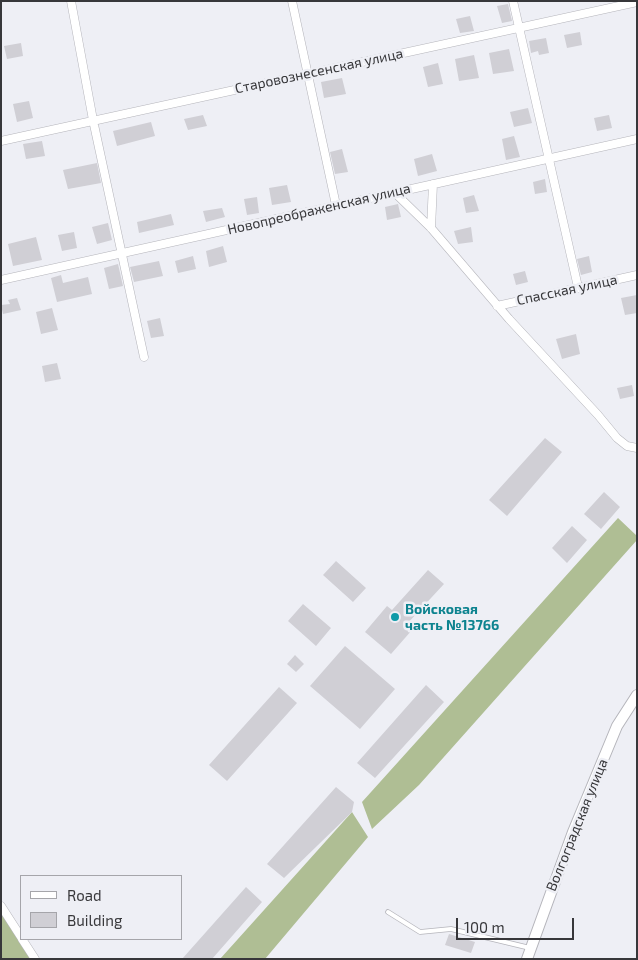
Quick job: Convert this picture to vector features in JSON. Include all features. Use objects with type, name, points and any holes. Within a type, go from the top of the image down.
[{"type":"main road","name":"Волгоградская улица","points":[[529,954],[573,832],[617,726],[637,695]]},
{"type":"street","points":[[71,1],[93,120],[144,357]]},
{"type":"street","points":[[292,1],[306,74],[336,205]]},
{"type":"street","points":[[513,1],[578,287]]},
{"type":"street","name":"Старовознесенская улица","points":[[1,141],[637,2]]},
{"type":"street","name":"Новопреображенская улица","points":[[1,280],[637,139]]},
{"type":"street","points":[[431,228],[433,184]]},
{"type":"street","points":[[394,192],[431,228],[497,306],[617,438],[627,446],[637,448]]},
{"type":"street","name":"Спасская улица","points":[[497,306],[637,275]]},
{"type":"street","points":[[1,906],[20,935]]},
{"type":"street","points":[[23,940],[35,959]]},
{"type":"lane","points":[[388,912],[420,932],[451,929],[529,954]]},
{"type":"green space","points":[[618,518],[637,536],[637,540],[419,785],[372,829],[362,802]]},
{"type":"green space","points":[[352,812],[368,837],[265,959],[220,959]]},
{"type":"green space","points":[[1,912],[31,959],[1,959]]},
{"type":"building","points":[[508,4],[512,21],[502,23],[497,6]]},
{"type":"building","points":[[470,16],[474,31],[460,33],[456,19]]},
{"type":"building","points":[[580,32],[582,45],[567,48],[564,35]]},
{"type":"building","points":[[546,38],[549,53],[539,55],[538,51],[531,53],[529,41]]},
{"type":"building","points":[[21,43],[23,56],[7,59],[4,46]]},
{"type":"building","points":[[509,49],[514,71],[493,74],[489,53]]},
{"type":"building","points":[[474,55],[479,78],[459,81],[455,59]]},
{"type":"building","points":[[438,63],[443,84],[428,87],[423,67]]},
{"type":"building","points":[[342,78],[346,94],[324,98],[321,82]]},
{"type":"building","points":[[29,101],[33,118],[17,122],[13,104]]},
{"type":"building","points":[[528,108],[532,123],[514,127],[510,112]]},
{"type":"building","points":[[203,115],[207,126],[188,130],[184,119]]},
{"type":"building","points":[[609,115],[612,128],[597,131],[594,118]]},
{"type":"building","points":[[151,122],[155,136],[117,146],[113,131]]},
{"type":"building","points":[[514,136],[520,157],[506,160],[502,139]]},
{"type":"building","points":[[42,141],[45,156],[26,159],[23,144]]},
{"type":"building","points":[[342,149],[348,172],[335,174],[330,152]]},
{"type":"building","points":[[432,154],[437,171],[418,176],[414,159]]},
{"type":"building","points":[[97,163],[101,183],[68,189],[63,170]]},
{"type":"building","points":[[545,179],[547,192],[535,194],[533,182]]},
{"type":"building","points":[[287,185],[291,202],[272,205],[269,188]]},
{"type":"building","points":[[474,195],[479,211],[466,213],[463,198]]},
{"type":"building","points":[[257,197],[259,213],[247,215],[244,199]]},
{"type":"building","points":[[398,204],[401,217],[387,220],[385,207]]},
{"type":"building","points":[[222,208],[225,217],[206,222],[203,211]]},
{"type":"building","points":[[171,214],[174,225],[139,233],[137,222]]},
{"type":"building","points":[[108,223],[112,240],[97,244],[92,227]]},
{"type":"building","points":[[471,227],[473,242],[458,244],[454,231]]},
{"type":"building","points":[[74,232],[77,248],[62,251],[58,235]]},
{"type":"building","points":[[36,237],[42,260],[13,266],[8,244]]},
{"type":"building","points":[[223,246],[227,262],[209,267],[206,251]]},
{"type":"building","points":[[193,256],[196,269],[178,273],[175,261]]},
{"type":"building","points":[[589,256],[592,272],[581,275],[577,259]]},
{"type":"building","points":[[159,261],[163,276],[134,282],[130,267]]},
{"type":"building","points":[[118,264],[123,286],[109,289],[104,268]]},
{"type":"building","points":[[525,271],[528,282],[516,285],[513,274]]},
{"type":"building","points":[[61,275],[63,283],[88,277],[92,294],[57,302],[51,278]]},
{"type":"building","points":[[637,295],[637,313],[625,315],[621,298]]},
{"type":"building","points":[[17,298],[21,310],[3,314],[1,305],[10,304],[8,300]]},
{"type":"building","points":[[52,308],[58,330],[41,334],[36,312]]},
{"type":"building","points":[[160,318],[164,336],[151,338],[147,321]]},
{"type":"building","points":[[576,334],[580,354],[562,359],[556,339]]},
{"type":"building","points":[[57,363],[61,379],[45,382],[42,366]]},
{"type":"building","points":[[632,385],[634,396],[620,399],[617,388]]},
{"type":"building","points":[[545,438],[562,452],[507,516],[489,500]]},
{"type":"building","points":[[604,492],[620,507],[601,529],[584,514]]},
{"type":"building","points":[[572,526],[587,540],[567,563],[552,548]]},
{"type":"building","points":[[336,561],[366,588],[353,602],[323,575]]},
{"type":"building","name":"Войсковая часть №13766","points":[[428,570],[444,584],[406,625],[412,630],[391,654],[365,632],[387,606],[392,610]]},
{"type":"building","points":[[303,604],[331,628],[316,646],[288,621]]},
{"type":"building","points":[[345,646],[395,689],[360,729],[310,686]]},
{"type":"building","points":[[295,655],[304,664],[296,672],[287,664]]},
{"type":"building","points":[[426,685],[444,702],[375,778],[357,763]]},
{"type":"building","points":[[279,687],[297,703],[227,781],[209,765]]},
{"type":"building","points":[[336,787],[354,802],[352,812],[284,878],[267,864]]},
{"type":"building","points":[[246,887],[262,902],[212,959],[182,959]]},
{"type":"building","points":[[449,934],[475,942],[471,953],[445,945]]},
{"type":"place","name":"Войсковая часть №13766","points":[[395,617]]}]
